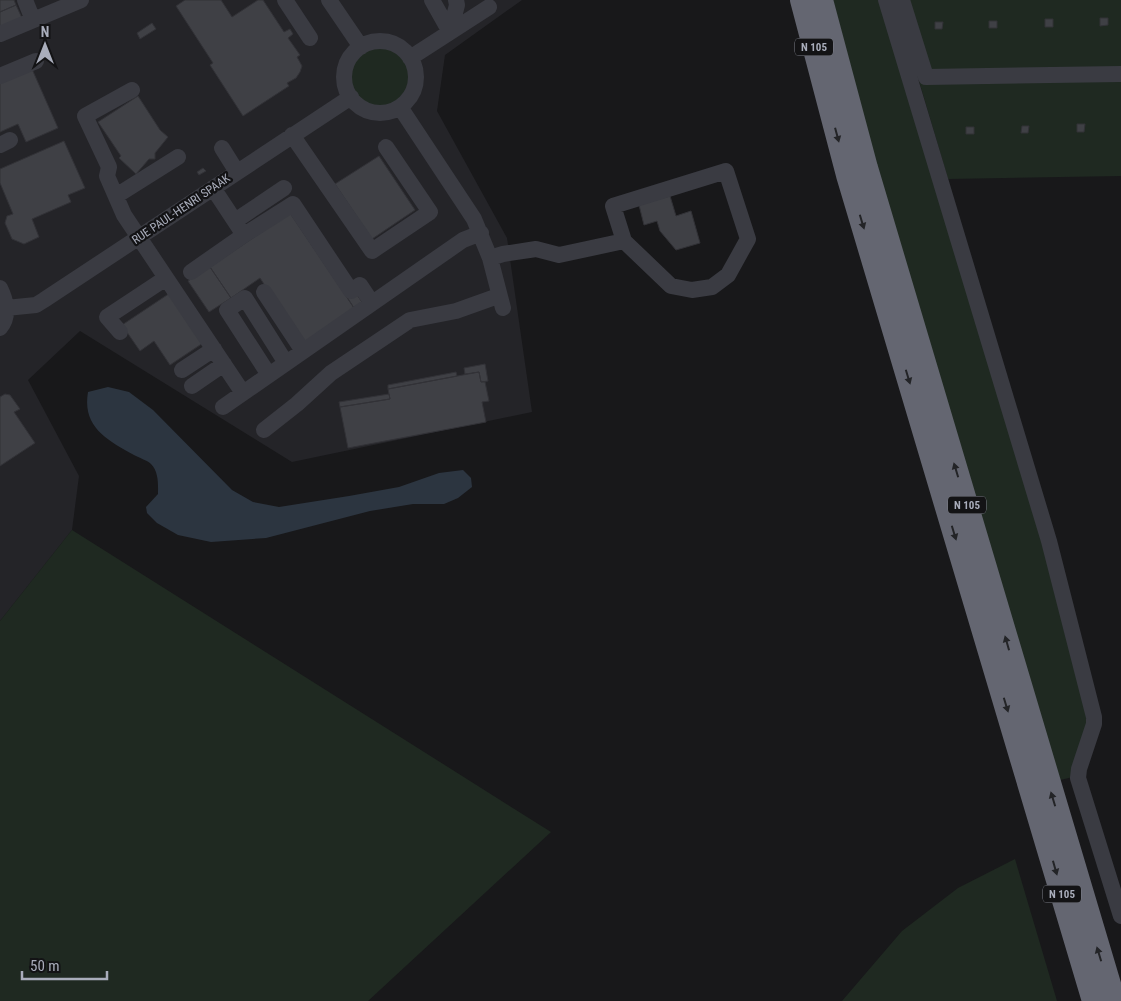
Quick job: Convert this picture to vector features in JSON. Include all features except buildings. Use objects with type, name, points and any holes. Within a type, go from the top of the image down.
[{"type":"highway","name":"N 105","points":[[802,0],[851,184],[1094,1001]]},
{"type":"highway","name":"N 105","points":[[821,0],[872,187],[1114,1001]]},
{"type":"street","points":[[25,0],[33,20]]},
{"type":"street","points":[[0,34],[80,0]]},
{"type":"street","points":[[285,0],[310,38]]},
{"type":"street","points":[[329,0],[361,46]]},
{"type":"street","points":[[432,0],[450,32]]},
{"type":"street","points":[[450,32],[457,5],[456,0]]},
{"type":"street","points":[[886,0],[1049,541],[1094,718],[1078,778],[1121,916]]},
{"type":"street","points":[[902,0],[926,77],[1121,74]]},
{"type":"street","points":[[410,58],[489,7]]},
{"type":"street","points":[[385,41],[397,45],[407,52],[410,58],[414,62],[415,87],[410,98],[400,107],[379,113],[358,105],[350,97],[344,75],[352,54],[361,46],[372,42],[385,41]]},
{"type":"street","points":[[0,76],[36,61]]},
{"type":"street","points":[[132,90],[85,116],[109,167],[107,176],[124,215],[243,393]]},
{"type":"street","name":"RUE PAUL-HENRI SPAAK","points":[[6,308],[36,305],[350,97]]},
{"type":"street","points":[[264,430],[297,404],[331,373],[410,320],[501,302],[490,258],[474,219],[400,107]]},
{"type":"street","points":[[292,136],[372,251],[430,212],[386,147]]},
{"type":"street","points":[[222,148],[237,172]]},
{"type":"street","points":[[116,196],[178,157]]},
{"type":"street","points":[[726,171],[748,239],[728,275],[712,287],[692,290],[671,286],[624,241],[613,206],[726,171]]},
{"type":"street","points":[[213,188],[244,236]]},
{"type":"street","points":[[235,221],[284,188]]},
{"type":"street","points":[[190,272],[293,204],[351,291],[360,285],[372,303]]},
{"type":"street","points":[[223,407],[463,240],[481,233]]},
{"type":"street","points":[[490,258],[502,254],[536,249],[559,255],[624,241]]},
{"type":"street","points":[[120,332],[107,317],[166,278]]},
{"type":"street","points":[[0,288],[6,308],[4,323],[0,328]]},
{"type":"street","points":[[264,292],[304,351]]},
{"type":"street","points":[[269,376],[226,310],[244,298],[286,363]]},
{"type":"street","points":[[182,370],[214,349]]},
{"type":"street","points":[[192,386],[224,364]]},
{"type":"shaded area","points":[[0,0],[522,0],[445,55],[437,111],[507,238],[532,412],[292,462],[80,331],[28,380],[79,476],[72,530],[0,621]]},
{"type":"shaded area","points":[[833,0],[881,0],[1038,522],[1089,719],[1073,777],[1060,780],[887,204]]},
{"type":"shaded area","points":[[895,0],[1121,0],[1121,176],[948,179]]},
{"type":"shaded area","points":[[381,47],[397,52],[402,56],[406,61],[411,77],[406,93],[402,98],[397,102],[381,107],[365,102],[360,98],[356,93],[351,77],[356,61],[360,56],[365,52]]},
{"type":"shaded area","points":[[72,530],[551,832],[368,1001],[0,1001],[0,621]]},
{"type":"shaded area","points":[[1015,859],[1057,1001],[842,1001],[902,931],[958,888]]},
{"type":"water","points":[[108,387],[129,392],[153,410],[232,490],[253,502],[279,507],[399,487],[439,473],[463,470],[471,478],[472,487],[458,498],[444,504],[413,504],[370,511],[266,538],[211,542],[178,535],[157,523],[147,513],[146,507],[158,494],[158,479],[154,467],[147,461],[106,438],[93,423],[87,404],[88,392]]}]
